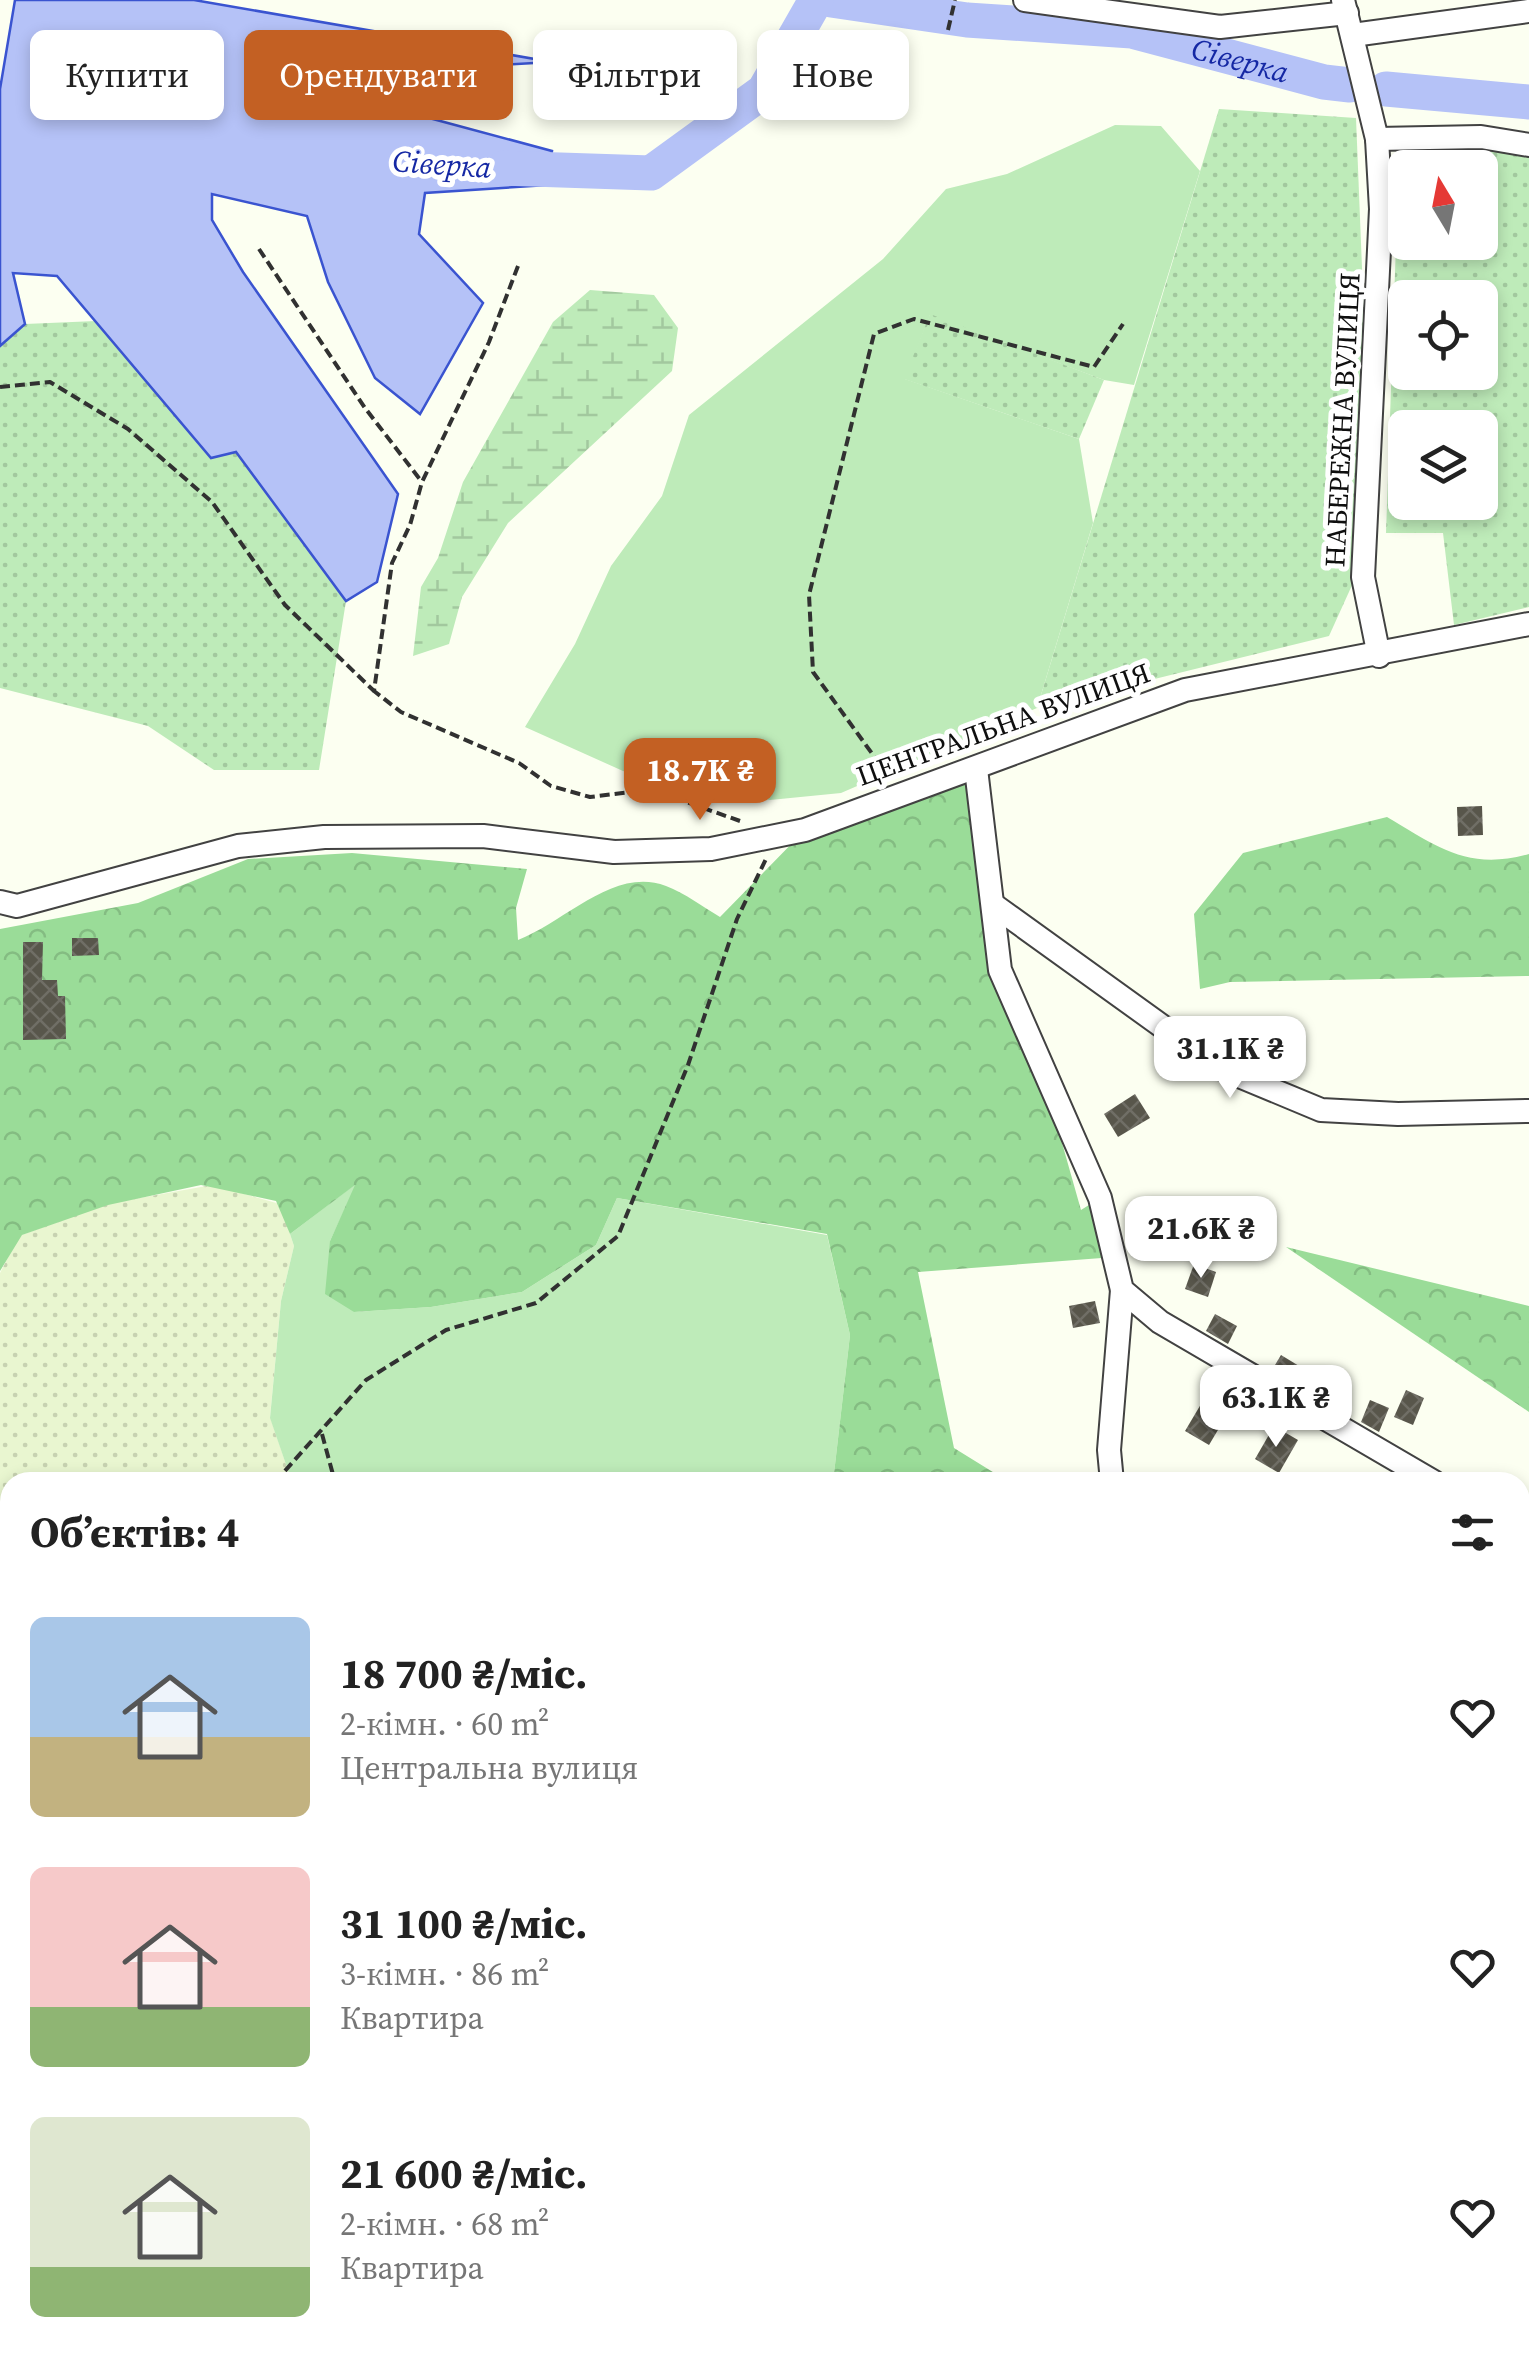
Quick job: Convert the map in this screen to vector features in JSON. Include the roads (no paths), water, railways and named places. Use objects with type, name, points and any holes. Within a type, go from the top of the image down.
[{"type":"street","points":[[1025,0],[1220,27],[1348,16],[1529,11]]},
{"type":"street","name":"НАБЕРЕЖНА ВУЛИЦЯ","points":[[1348,16],[1377,140],[1381,210],[1363,577],[1379,656]]},
{"type":"street","points":[[1377,140],[1481,137],[1529,145]]},
{"type":"street","points":[[1379,656],[1529,624]]},
{"type":"street","name":"ЦЕНТРАЛЬНА ВУЛИЦЯ","points":[[0,902],[17,906],[238,846],[324,836],[483,836],[614,852],[711,850],[805,830],[1185,690],[1379,656]]},
{"type":"street","points":[[976,769],[1000,970],[1100,1198],[1122,1290],[1109,1450],[1111,1472]]},
{"type":"street","points":[[994,906],[1220,1068],[1321,1110],[1398,1114],[1529,1111]]},
{"type":"street","points":[[1122,1290],[1176,1331],[1417,1472]]},
{"type":"water","points":[[15,0],[194,0],[367,30],[244,30],[244,120],[437,120],[552,151],[547,185],[425,193],[419,234],[483,303],[420,414],[375,378],[328,282],[307,216],[212,194],[212,220],[243,272],[398,494],[377,582],[346,601],[236,452],[211,458],[57,276],[13,273],[25,324],[0,346],[0,89]]},
{"type":"water","points":[[513,55],[533,59],[533,63],[513,64]]},
{"type":"waterway","name":"Сіверка","points":[[504,168],[651,173],[764,91],[816,0]]},
{"type":"waterway","name":"Сіверка","points":[[831,0],[967,20],[1132,31],[1324,82],[1350,85]]},
{"type":"waterway","name":"Сіверка","points":[[1386,89],[1529,102]]}]
